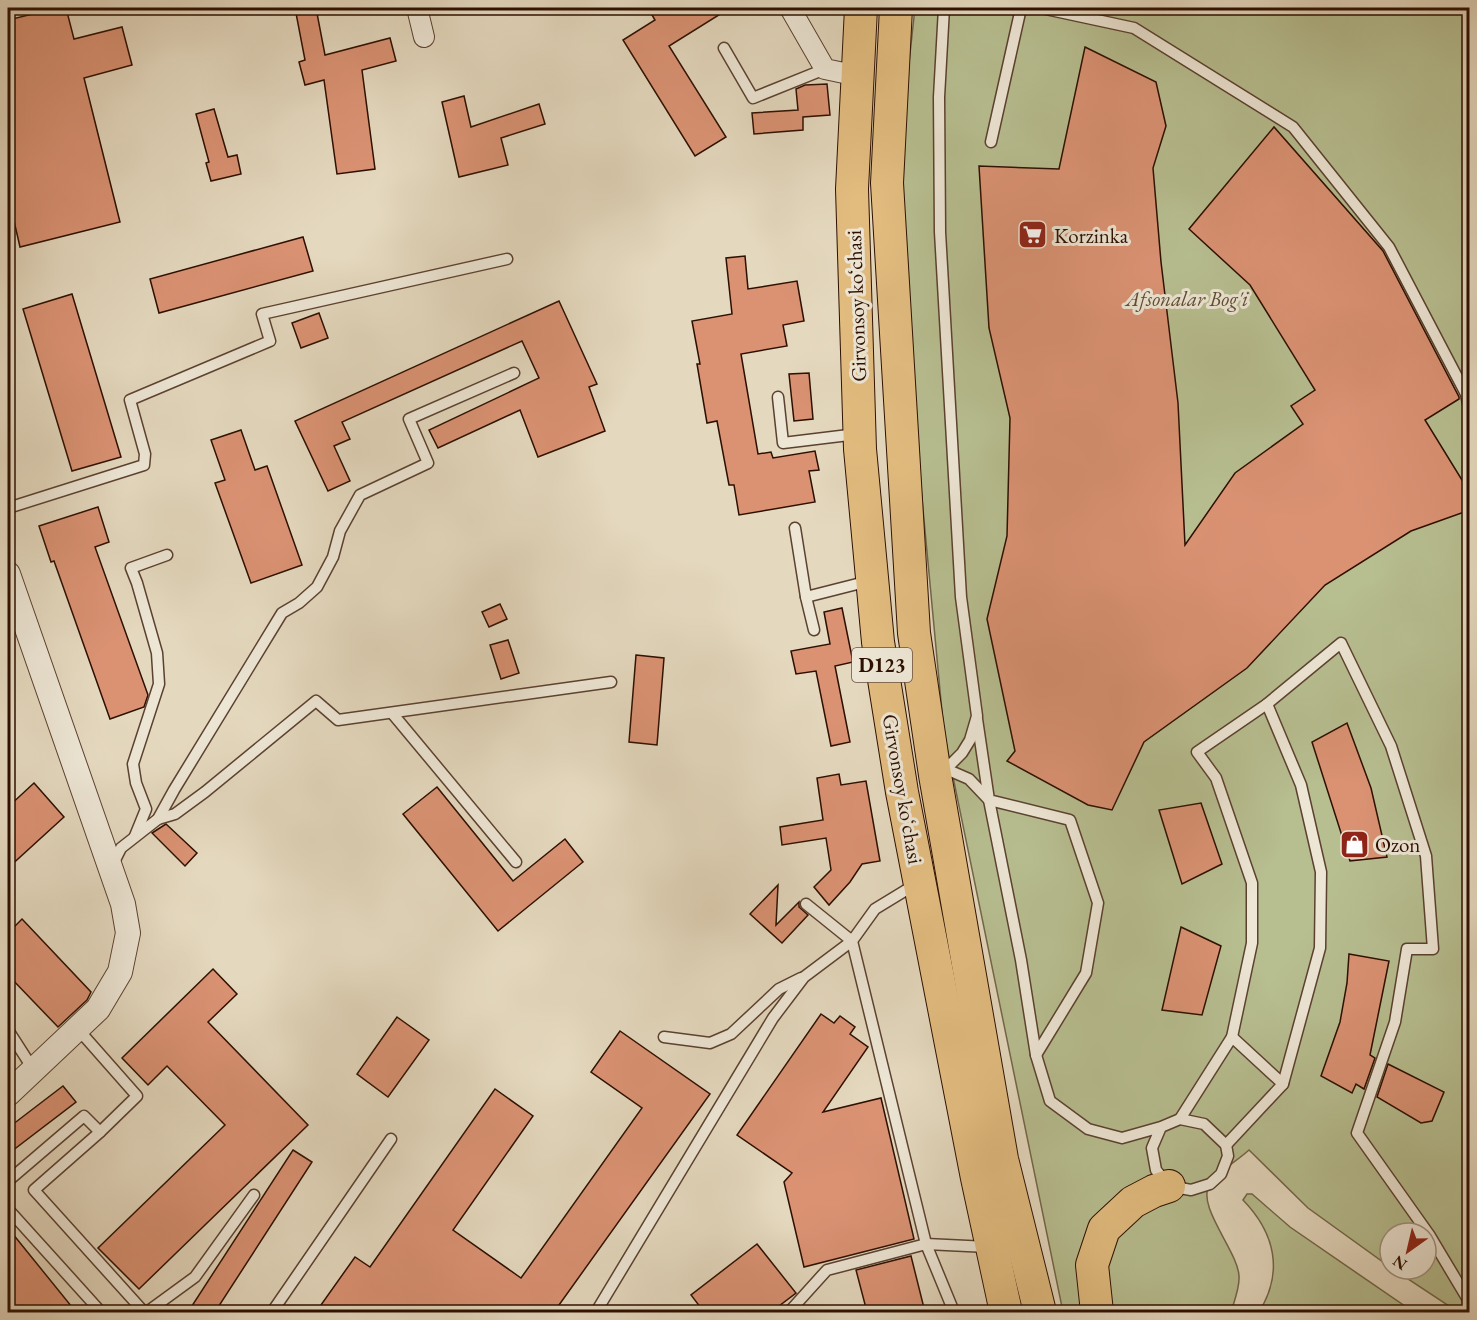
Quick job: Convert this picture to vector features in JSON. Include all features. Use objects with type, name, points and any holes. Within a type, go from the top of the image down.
[{"type":"main road","name":"Girvonsoy koʻchasi","points":[[861,8],[852,189],[860,434],[878,642],[902,792],[1006,1312]]},
{"type":"main road","name":"Girvonsoy koʻchasi","points":[[896,8],[887,183],[914,633],[940,772],[954,874],[1002,1159],[1040,1312]]},
{"type":"main road","points":[[902,792],[940,772]]},
{"type":"main road","points":[[920,882],[954,874]]},
{"type":"main road","points":[[1097,1312],[1092,1265],[1104,1229],[1133,1202],[1169,1186]]},
{"type":"street","points":[[417,8],[424,37]]},
{"type":"street","points":[[790,8],[825,69],[858,76]]},
{"type":"street","points":[[8,574],[111,868],[123,904],[128,933],[120,972],[98,1009],[8,1094]]},
{"type":"lane","points":[[944,8],[939,96],[940,232],[961,597],[989,800],[1021,960],[1036,1054],[1050,1101],[1088,1129],[1122,1138],[1180,1119],[1204,1124],[1226,1145],[1228,1156],[1221,1174],[1210,1185],[1191,1190],[1169,1186],[1156,1170],[1152,1148],[1161,1127]]},
{"type":"lane","points":[[991,141],[1021,8]]},
{"type":"lane","points":[[1041,8],[1134,28],[1293,127],[1389,247],[1466,394],[1470,413]]},
{"type":"lane","points":[[724,48],[753,98],[825,69]]},
{"type":"lane","points":[[8,508],[144,465],[145,454],[130,399],[270,341],[262,314],[507,260]]},
{"type":"lane","points":[[158,819],[282,613],[317,587],[333,557],[340,531],[360,495],[428,463],[410,419],[514,373]]},
{"type":"lane","points":[[778,397],[783,443],[860,434]]},
{"type":"lane","points":[[795,528],[806,597],[814,630]]},
{"type":"lane","points":[[135,836],[146,809],[136,783],[133,764],[159,684],[157,653],[131,568],[167,555]]},
{"type":"lane","points":[[806,597],[873,580]]},
{"type":"lane","points":[[1180,1119],[1232,1037],[1251,943],[1252,883],[1216,778],[1197,752],[1267,704],[1341,643],[1391,746],[1426,856],[1433,949],[1407,949],[1395,1022],[1357,1133],[1430,1236],[1470,1303]]},
{"type":"lane","points":[[111,868],[121,848],[135,836],[158,819],[175,814],[205,792],[316,701],[338,720],[610,682]]},
{"type":"lane","points":[[1226,1145],[1283,1084],[1320,948],[1321,872],[1301,784],[1267,704]]},
{"type":"lane","points":[[392,712],[516,862]]},
{"type":"lane","points":[[940,772],[962,753],[970,740],[977,716]]},
{"type":"lane","points":[[940,772],[969,779],[989,800],[1070,820],[1098,903],[1086,973],[1036,1054]]},
{"type":"lane","points":[[664,1037],[710,1043],[731,1034],[779,989],[804,977],[852,940],[875,909],[920,882]]},
{"type":"lane","points":[[806,904],[852,940],[926,1244],[954,1312]]},
{"type":"lane","points":[[596,1312],[773,1018],[804,977]]},
{"type":"lane","points":[[77,1028],[137,1096],[34,1190],[146,1312],[195,1277],[254,1195]]},
{"type":"lane","points":[[8,1029],[33,1069]]},
{"type":"lane","points":[[1232,1037],[1283,1084]]},
{"type":"lane","points":[[8,1181],[84,1116],[100,1132]]},
{"type":"lane","points":[[272,1312],[391,1139]]},
{"type":"lane","points":[[8,1209],[101,1312]]},
{"type":"lane","points":[[789,1312],[827,1270],[926,1244],[992,1247]]},
{"type":"green space","name":"Afsonalar Bog'i","points":[[915,8],[1469,8],[1469,1312],[1458,1312],[1411,1281],[1438,1281],[1438,1221],[1378,1221],[1378,1258],[1308,1208],[1249,1150],[1214,1179],[1207,1193],[1212,1216],[1237,1266],[1238,1290],[1231,1312],[1063,1312],[944,733],[894,200]]},
{"type":"green space","points":[[1247,1194],[1252,1194],[1290,1227],[1412,1311],[1398,1312],[1396,1307],[1375,1312],[1259,1312],[1272,1282],[1272,1253],[1263,1226],[1243,1200]]},
{"type":"building","points":[[57,8],[66,8],[74,39],[122,27],[132,65],[84,78],[120,222],[20,247],[8,195],[8,20]]},
{"type":"building","points":[[295,8],[316,8],[325,55],[390,38],[396,61],[362,70],[375,169],[337,174],[324,80],[305,85],[299,62],[305,60]]},
{"type":"building","points":[[648,8],[730,8],[669,46],[726,137],[695,156],[623,40],[655,20]]},
{"type":"building","points":[[1085,47],[1156,82],[1166,126],[1153,168],[1161,262],[1178,403],[1185,545],[1235,473],[1303,424],[1291,406],[1315,390],[1250,285],[1189,229],[1274,127],[1383,251],[1459,397],[1425,420],[1470,493],[1470,510],[1411,531],[1325,585],[1247,668],[1144,742],[1112,810],[1088,805],[1007,761],[1015,751],[987,619],[1007,536],[1010,418],[989,328],[979,166],[1059,169]]},
{"type":"building","points":[[827,84],[830,115],[803,117],[803,130],[754,134],[752,113],[798,110],[796,89],[805,85]]},
{"type":"building","points":[[464,96],[471,127],[539,104],[545,124],[501,138],[508,165],[459,177],[442,102]]},
{"type":"building","points":[[214,109],[228,157],[237,155],[241,174],[211,181],[206,163],[209,162],[196,114]]},
{"type":"building","points":[[303,237],[313,271],[159,313],[150,279]]},
{"type":"building","points":[[745,256],[748,289],[797,281],[804,321],[783,325],[787,346],[741,354],[758,454],[771,452],[773,458],[815,451],[819,470],[809,471],[815,502],[739,515],[734,485],[729,485],[717,421],[707,423],[692,321],[732,314],[726,258]]},
{"type":"building","points":[[72,294],[121,457],[72,471],[23,309]]},
{"type":"building","points":[[559,301],[597,384],[589,387],[605,431],[538,457],[520,410],[438,448],[429,430],[539,378],[522,341],[342,422],[350,439],[334,446],[350,481],[328,491],[295,421]]},
{"type":"building","points":[[319,313],[328,338],[301,348],[292,323]]},
{"type":"building","points":[[809,373],[813,419],[794,421],[789,374]]},
{"type":"building","points":[[241,430],[255,470],[267,466],[302,565],[251,583],[215,483],[225,480],[211,440]]},
{"type":"building","points":[[98,507],[109,542],[95,547],[148,695],[144,707],[110,719],[54,561],[51,562],[39,526]]},
{"type":"building","points":[[500,604],[507,619],[489,627],[482,612]]},
{"type":"building","points":[[842,608],[853,662],[835,666],[850,742],[831,746],[816,671],[796,674],[791,651],[830,644],[824,612]]},
{"type":"building","points":[[508,640],[519,673],[501,679],[490,645]]},
{"type":"building","points":[[636,655],[664,658],[657,745],[629,742]]},
{"type":"building","points":[[1347,723],[1371,788],[1387,857],[1350,861],[1312,742]]},
{"type":"building","points":[[839,774],[841,785],[866,781],[880,861],[862,864],[850,882],[829,905],[814,887],[831,870],[826,838],[782,845],[780,827],[823,820],[817,778]]},
{"type":"building","points":[[34,783],[64,817],[8,868],[8,807]]},
{"type":"building","points":[[437,787],[513,881],[565,839],[583,862],[498,931],[403,814]]},
{"type":"building","points":[[1201,803],[1222,864],[1182,884],[1159,810]]},
{"type":"building","points":[[166,824],[197,853],[185,866],[152,833]]},
{"type":"building","points":[[778,885],[776,925],[799,902],[799,907],[808,915],[782,943],[750,914]]},
{"type":"building","points":[[22,919],[91,992],[87,1000],[58,1027],[8,975],[8,933]]},
{"type":"building","points":[[1181,927],[1221,946],[1202,1015],[1162,1010]]},
{"type":"building","points":[[1349,954],[1389,961],[1370,1055],[1375,1058],[1364,1089],[1356,1084],[1352,1093],[1321,1076],[1340,1022],[1347,983]]},
{"type":"building","points":[[213,969],[237,994],[208,1022],[308,1125],[139,1289],[98,1248],[225,1125],[167,1066],[148,1085],[122,1058]]},
{"type":"building","points":[[821,1014],[834,1023],[840,1016],[855,1027],[850,1034],[868,1047],[823,1112],[881,1098],[914,1239],[804,1267],[784,1182],[792,1173],[737,1135]]},
{"type":"building","points":[[397,1017],[429,1040],[388,1097],[357,1074]]},
{"type":"building","points":[[620,1031],[710,1094],[554,1312],[316,1312],[355,1257],[370,1267],[495,1089],[533,1116],[453,1230],[521,1278],[642,1108],[591,1072]]},
{"type":"building","points":[[1388,1064],[1444,1092],[1432,1121],[1421,1123],[1377,1097]]},
{"type":"building","points":[[63,1086],[76,1102],[8,1154],[8,1128]]},
{"type":"building","points":[[293,1150],[312,1162],[215,1312],[188,1312]]},
{"type":"building","points":[[8,1228],[76,1312],[8,1312]]},
{"type":"building","points":[[757,1244],[796,1293],[771,1312],[704,1312],[691,1295]]},
{"type":"building","points":[[911,1256],[925,1312],[867,1312],[856,1270]]},
{"type":"place","name":"Korzinka","points":[[1033,235]]},
{"type":"place","name":"Ozon","points":[[1354,844]]}]
